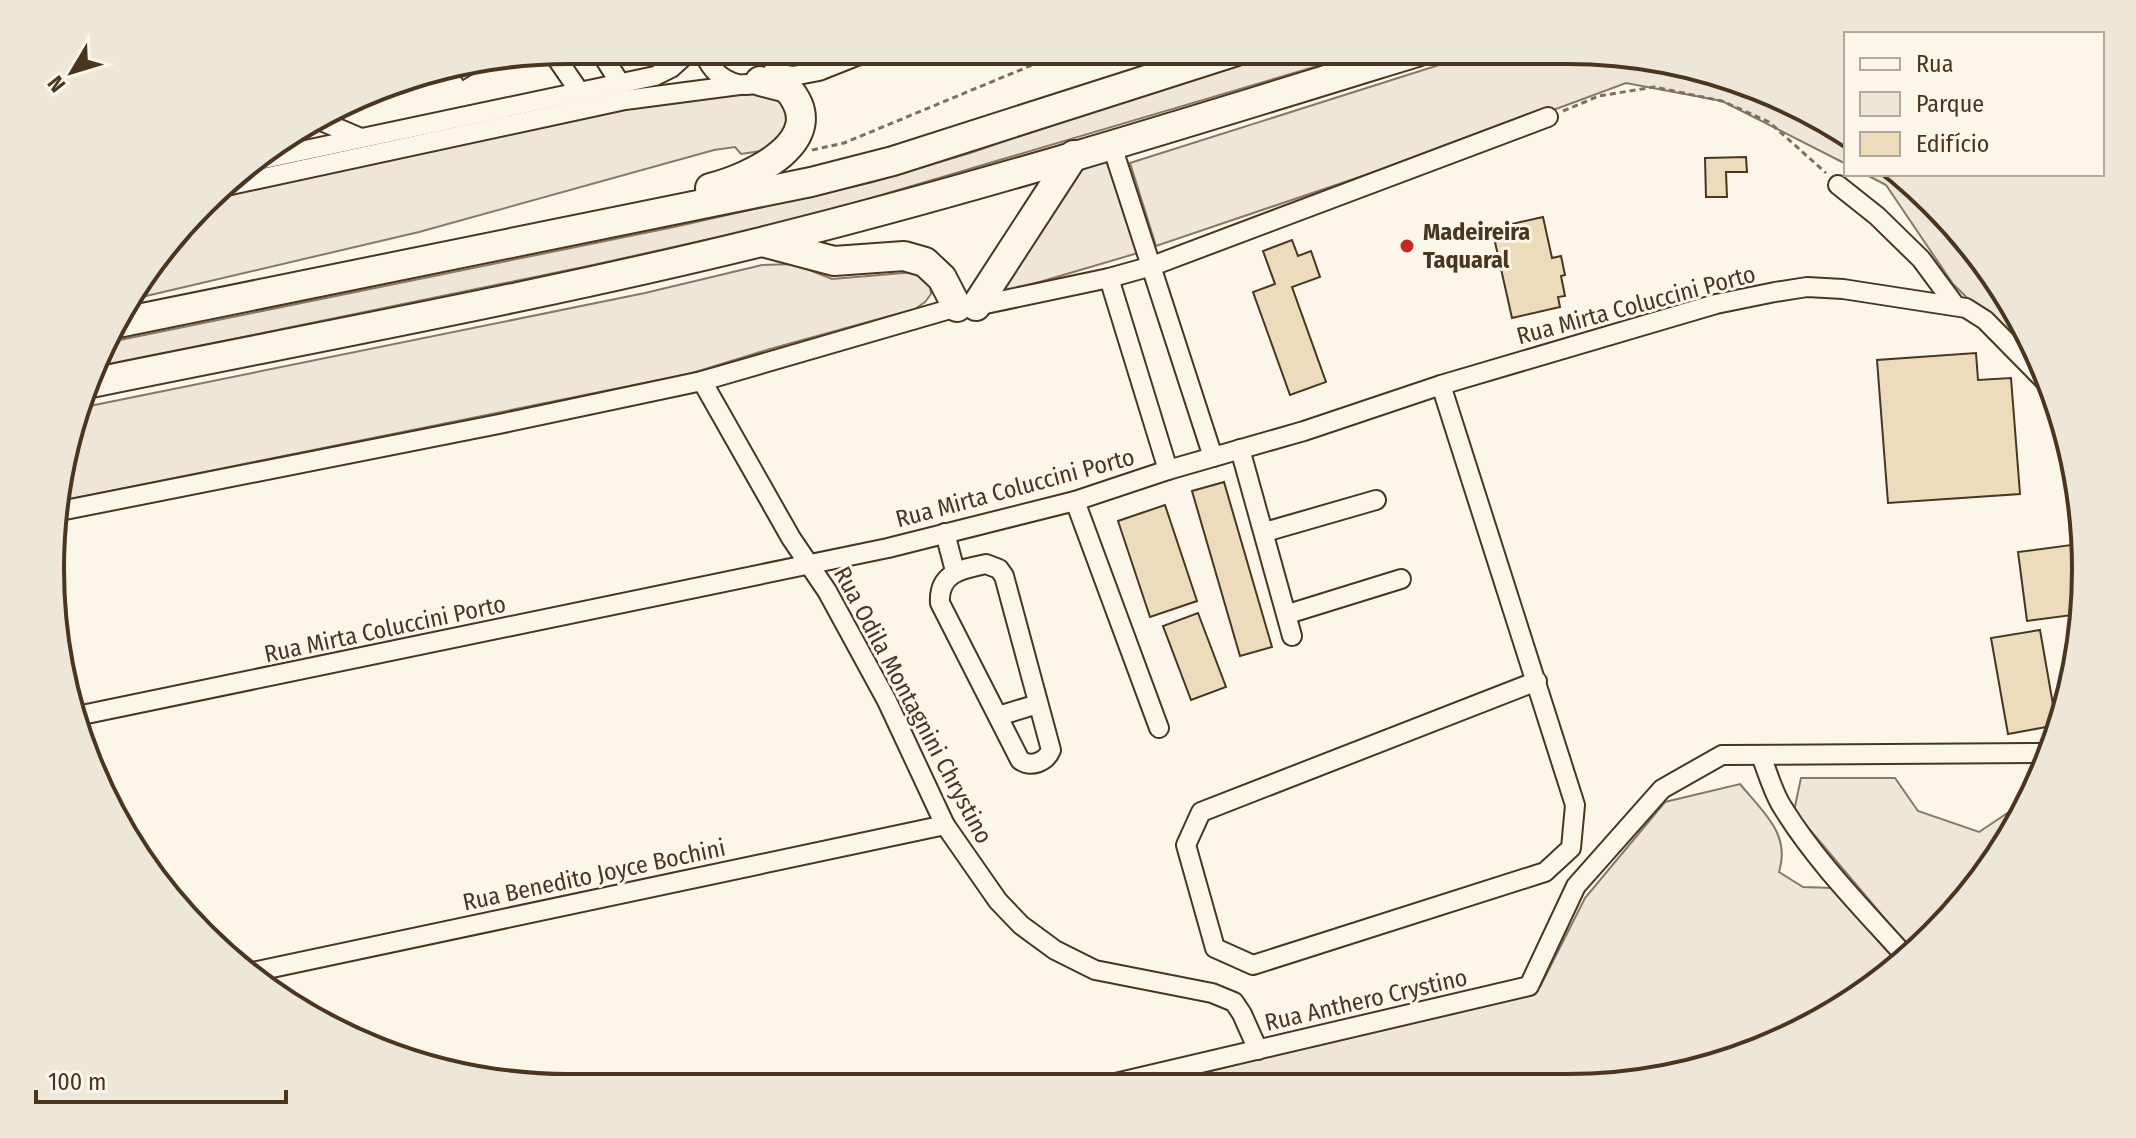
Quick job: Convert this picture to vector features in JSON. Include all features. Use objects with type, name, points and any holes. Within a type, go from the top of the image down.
[{"type":"highway","points":[[1188,66],[1193,64]]},
{"type":"highway","points":[[130,320],[811,182],[893,161],[1195,64]]},
{"type":"highway","points":[[100,381],[520,296],[761,242],[1112,146],[1378,64]]},
{"type":"highway","points":[[394,267],[717,186],[759,170],[781,157],[792,144],[799,128],[800,108],[787,88],[760,80]]},
{"type":"highway","points":[[761,242],[834,261],[904,256],[925,262],[967,306],[1074,155]]},
{"type":"street","points":[[561,64],[579,91]]},
{"type":"street","points":[[608,64],[620,83]]},
{"type":"street","points":[[284,152],[655,76],[675,64]]},
{"type":"street","points":[[709,64],[720,77],[733,83],[793,76],[840,64]]},
{"type":"street","points":[[245,182],[625,100],[760,80],[772,64]]},
{"type":"street","points":[[67,510],[702,381],[967,306],[1109,278],[1152,266],[1548,117]]},
{"type":"street","points":[[330,125],[361,138]]},
{"type":"street","points":[[1112,146],[1213,457]]},
{"type":"street","points":[[1838,185],[1877,216],[1921,259],[1955,305],[1977,313],[2029,365]]},
{"type":"street","points":[[1109,278],[1168,470]]},
{"type":"street","name":"Rua Mirta Coluccini Porto","points":[[86,714],[808,565],[1075,501],[1441,385],[1716,304],[1796,288],[1843,289],[1955,305]]},
{"type":"street","name":"Rua Odila Montagnini Chrystino","points":[[702,381],[808,565],[827,591],[887,701],[945,825],[998,901],[1021,925],[1055,950],[1095,970],[1224,997],[1234,1002],[1258,1050]]},
{"type":"street","points":[[1441,385],[1537,681],[1575,805],[1571,848],[1545,872],[1253,965],[1215,948],[1186,845],[1201,812],[1537,681]]},
{"type":"street","points":[[1240,449],[1292,636]]},
{"type":"street","points":[[1265,532],[1376,500]]},
{"type":"street","points":[[1075,501],[1159,728]]},
{"type":"street","points":[[945,533],[955,571]]},
{"type":"street","points":[[986,564],[999,569],[1004,576],[1038,704],[1051,750],[1042,761],[1030,764],[1020,760],[940,603],[943,585],[955,571],[986,564]]},
{"type":"street","points":[[1288,614],[1401,579]]},
{"type":"street","points":[[998,716],[1038,704]]},
{"type":"street","points":[[1899,950],[1829,871],[1781,806],[1761,756],[2037,753]]},
{"type":"street","name":"Rua Anthero Crystino","points":[[1154,1074],[1529,986],[1576,886],[1662,789],[1722,755],[1761,756]]},
{"type":"street","name":"Rua Benedito Joyce Bochini","points":[[262,970],[945,825]]},
{"type":"path","points":[[781,157],[844,143],[1035,64]]},
{"type":"path","points":[[1548,117],[1599,96],[1654,87],[1722,101],[1769,122],[1838,185]]},
{"type":"green space","points":[[1233,64],[1324,64],[804,218],[593,265],[107,365],[119,340],[674,227],[873,182],[970,153]]},
{"type":"green space","points":[[1442,64],[1600,65],[1666,74],[1698,81],[1760,102],[1844,147],[1844,163],[1722,101],[1626,83],[1510,126],[1156,246],[1130,163]]},
{"type":"green space","points":[[768,86],[794,116],[775,149],[741,154],[735,147],[714,150],[419,232],[144,297],[189,236],[230,195],[627,108]]},
{"type":"green space","points":[[1108,156],[1138,253],[1002,293],[1075,169]]},
{"type":"green space","points":[[1869,176],[1884,176],[1947,236],[1987,288],[2023,352],[1953,284],[1886,185]]},
{"type":"green space","points":[[794,264],[832,279],[915,272],[930,286],[931,294],[915,309],[689,374],[69,499],[81,438],[91,406],[645,293],[762,265]]},
{"type":"green space","points":[[1801,778],[1895,778],[1918,811],[1979,832],[2010,812],[1968,876],[1906,943],[1794,811]]},
{"type":"green space","points":[[1740,784],[1766,814],[1778,835],[1782,858],[1779,872],[1803,887],[1833,888],[1893,955],[1848,989],[1760,1036],[1698,1057],[1633,1070],[1567,1074],[1199,1074],[1540,987],[1585,898],[1665,802]]},
{"type":"building","points":[[1746,157],[1747,172],[1726,172],[1727,197],[1706,197],[1705,158]]},
{"type":"building","points":[[1543,217],[1552,258],[1561,256],[1565,296],[1558,297],[1560,307],[1512,318],[1495,242],[1506,239],[1503,226]]},
{"type":"building","points":[[1292,240],[1298,256],[1311,251],[1320,277],[1292,287],[1326,382],[1290,395],[1253,292],[1275,284],[1263,251]]},
{"type":"building","points":[[1976,353],[1978,380],[2011,378],[2020,494],[1888,503],[1877,360]]},
{"type":"building","points":[[1224,482],[1272,647],[1240,656],[1192,491]]},
{"type":"building","points":[[1165,505],[1197,601],[1150,617],[1118,521]]},
{"type":"building","points":[[2071,545],[2070,615],[2027,621],[2018,552]]},
{"type":"building","points":[[1198,613],[1226,687],[1191,700],[1163,626]]},
{"type":"building","points":[[2040,630],[2053,706],[2046,727],[2008,734],[1991,638]]},
{"type":"place","name":"Madeireira Taquaral","points":[[1407,246]]}]
